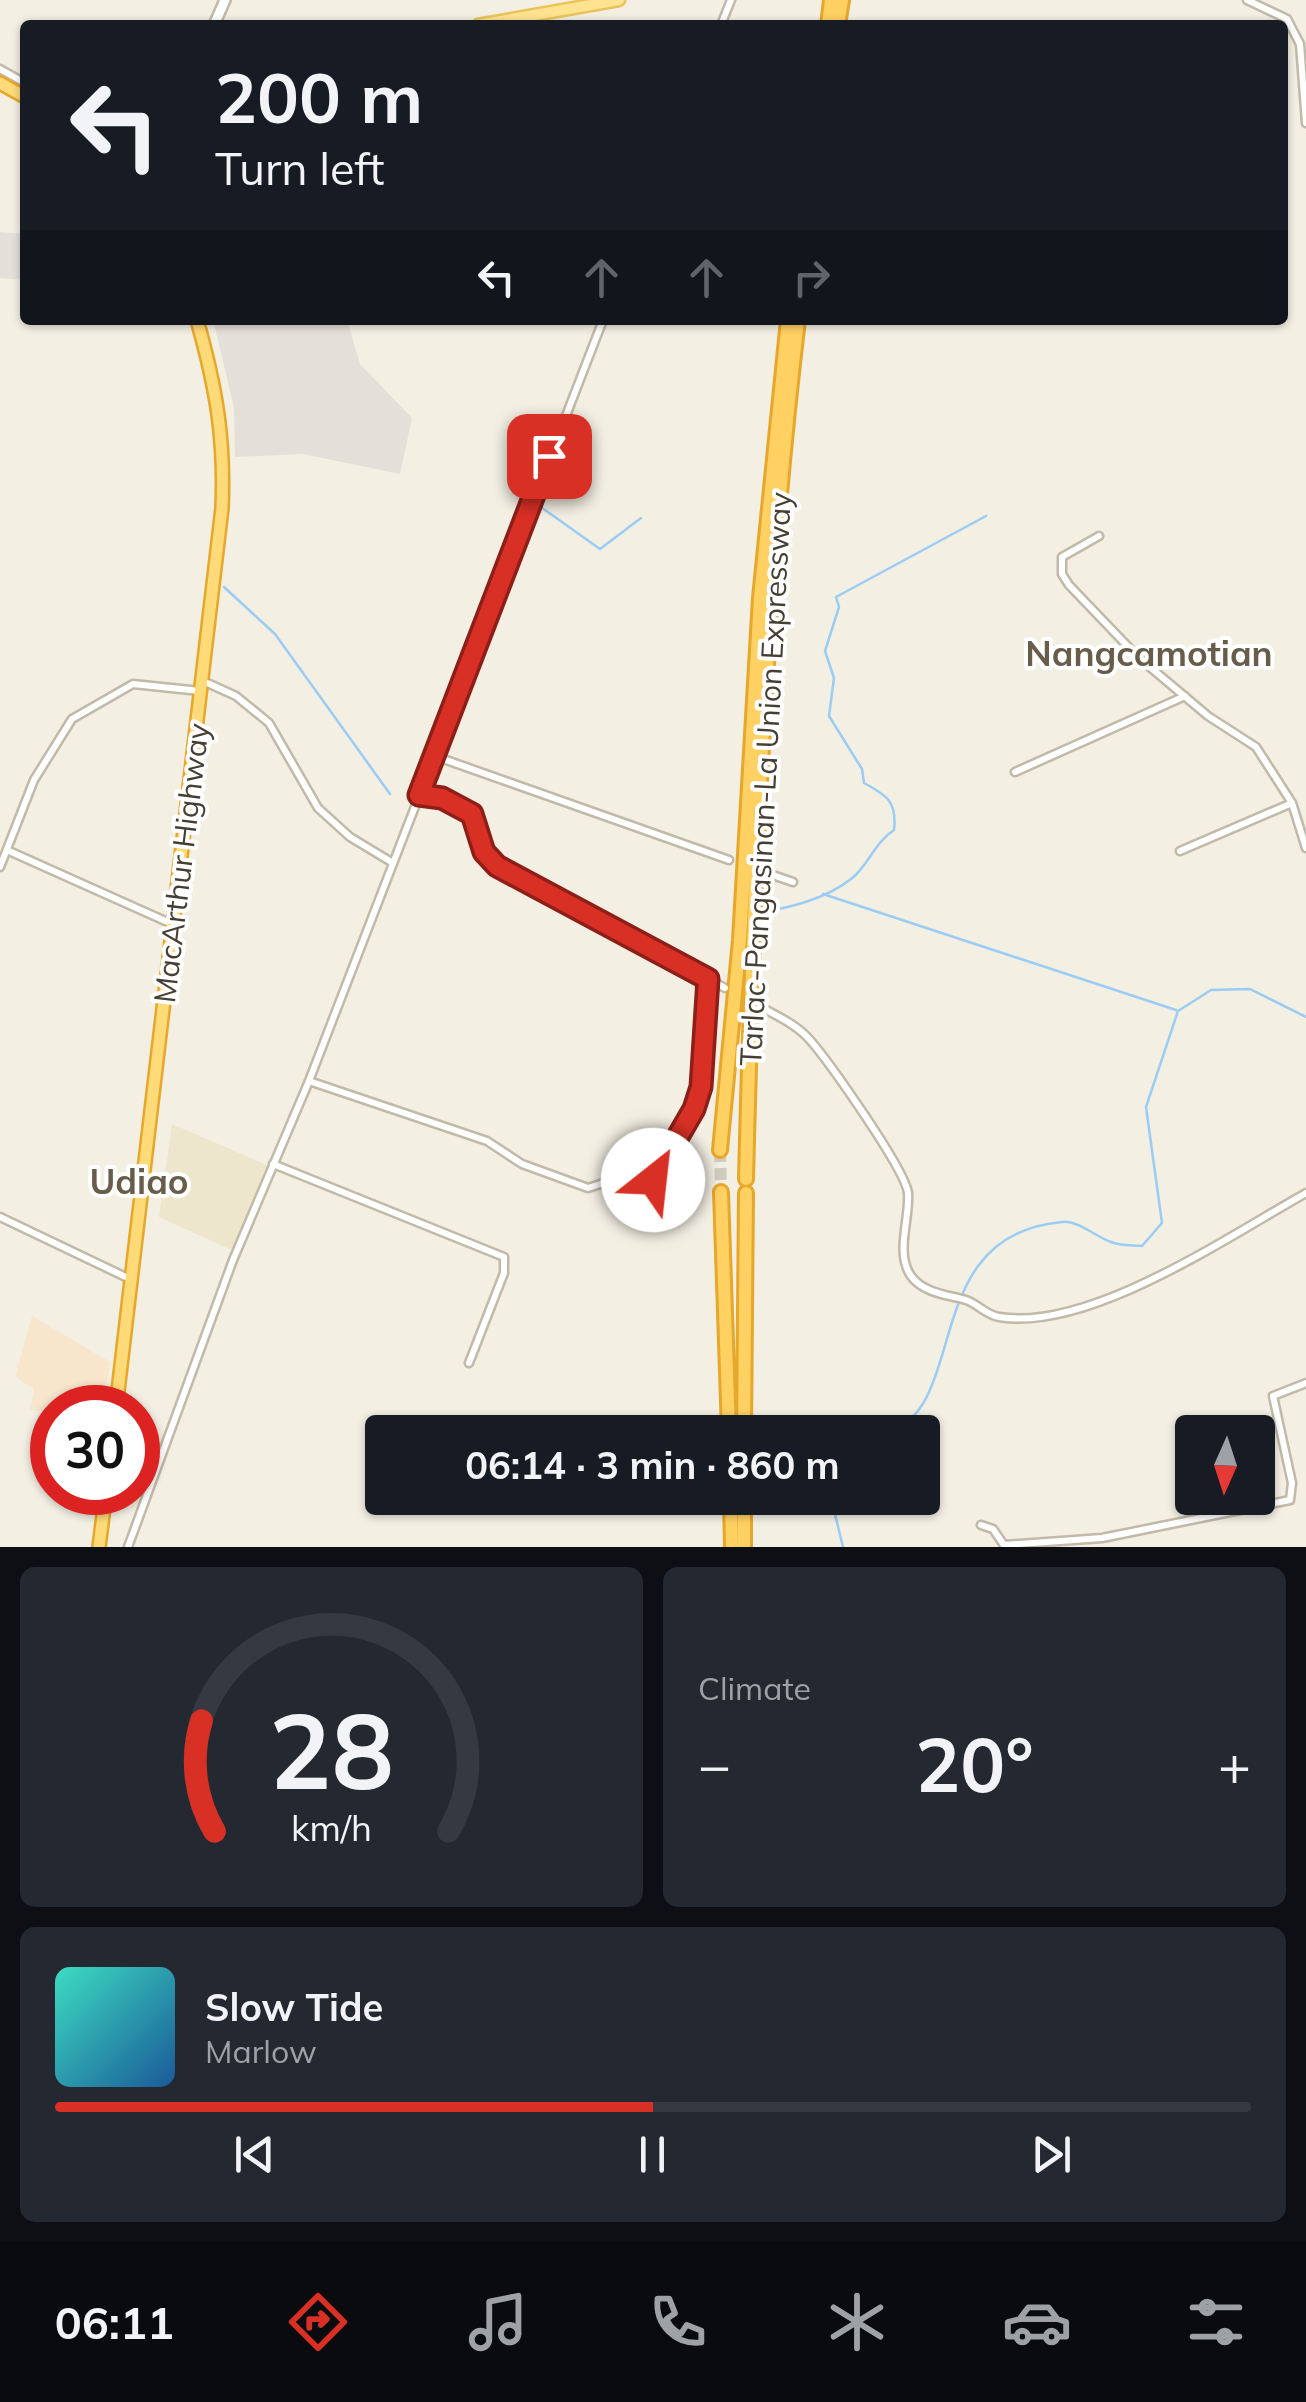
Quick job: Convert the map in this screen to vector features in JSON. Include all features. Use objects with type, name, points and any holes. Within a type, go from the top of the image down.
[{"type":"highway","name":"MacArthur Highway","points":[[119,1385],[202,686],[224,466],[215,377],[199,325]]},
{"type":"highway","name":"Tarlac-Pangasinan-La Union Expressway","points":[[720,1150],[740,940],[760,598],[787,325]]},
{"type":"highway","name":"Tarlac-Pangasinan-La Union Expressway","points":[[744,1415],[751,938],[766,661],[798,325]]},
{"type":"highway","points":[[721,1192],[728,1415]]},
{"type":"highway","points":[[100,1547],[103,1515]]},
{"type":"highway","points":[[731,1515],[732,1547]]},
{"type":"highway","points":[[744,1515],[744,1547]]},
{"type":"main road","points":[[505,20],[619,0]]},
{"type":"main road","points":[[518,20],[549,12]]},
{"type":"street","points":[[1248,0],[1287,20]]},
{"type":"street","points":[[1288,22],[1300,44],[1306,123]]},
{"type":"street","points":[[128,1547],[232,1260],[309,1081],[600,325]]},
{"type":"street","points":[[1098,536],[1066,551],[1062,574],[1114,636],[1185,696],[1256,747],[1292,802],[1306,848]]},
{"type":"street","points":[[0,867],[34,780],[72,718],[133,684],[202,686],[257,712],[278,733],[318,808],[350,837],[393,862]]},
{"type":"street","points":[[1015,772],[1185,696]]},
{"type":"street","points":[[432,755],[730,860]]},
{"type":"street","points":[[419,795],[442,798],[472,814],[484,852],[497,866],[725,988]]},
{"type":"street","points":[[1180,851],[1292,802]]},
{"type":"street","points":[[8,852],[174,925]]},
{"type":"street","points":[[761,871],[793,882]]},
{"type":"street","points":[[309,1081],[487,1141],[522,1164],[588,1188],[622,1177],[653,1180],[694,1109],[701,1087],[708,979]]},
{"type":"street","points":[[759,1006],[811,1041],[892,1158],[908,1192],[904,1246],[909,1274],[941,1294],[966,1300],[998,1317],[1068,1311],[1136,1287],[1306,1193]]},
{"type":"street","points":[[273,1164],[504,1257],[504,1273],[468,1364]]},
{"type":"street","points":[[0,1217],[131,1279]]},
{"type":"street","points":[[981,1526],[992,1529],[1004,1545],[1087,1540],[1290,1500],[1292,1483],[1273,1396],[1306,1383]]},
{"type":"shaded area","points":[[0,232],[20,234],[20,280],[0,278]]},
{"type":"shaded area","points":[[214,325],[348,325],[360,364],[412,418],[400,474],[303,454],[235,457],[234,407]]},
{"type":"shaded area","points":[[172,1124],[269,1166],[238,1253],[159,1217]]},
{"type":"shaded area","points":[[32,1316],[110,1362],[107,1385],[30,1386],[15,1377]]},
{"type":"waterway","points":[[538,505],[600,549],[641,518]]},
{"type":"waterway","points":[[760,913],[808,901],[841,886],[894,830],[892,806],[864,783],[862,769],[829,716],[834,678],[825,651],[839,607],[836,597],[986,516]]},
{"type":"waterway","points":[[224,587],[275,634],[390,794]]},
{"type":"waterway","points":[[823,894],[1176,1010]]},
{"type":"waterway","points":[[914,1415],[931,1389],[966,1287],[986,1256],[1017,1234],[1062,1222],[1105,1240],[1142,1246],[1162,1223],[1146,1107],[1178,1011],[1211,990],[1250,989],[1306,1017]]},
{"type":"waterway","points":[[835,1515],[843,1547]]},
{"type":"tunnel","points":[[720,1150],[721,1192]]},
{"type":"district","name":"Nangcamotian","points":[[1149,653]]},
{"type":"district","name":"Udiao","points":[[139,1181]]},
{"type":"route","points":[[549,456],[419,795],[456,803],[472,814],[479,825],[484,852],[497,866],[708,979],[701,1087],[694,1109],[653,1180]]}]
